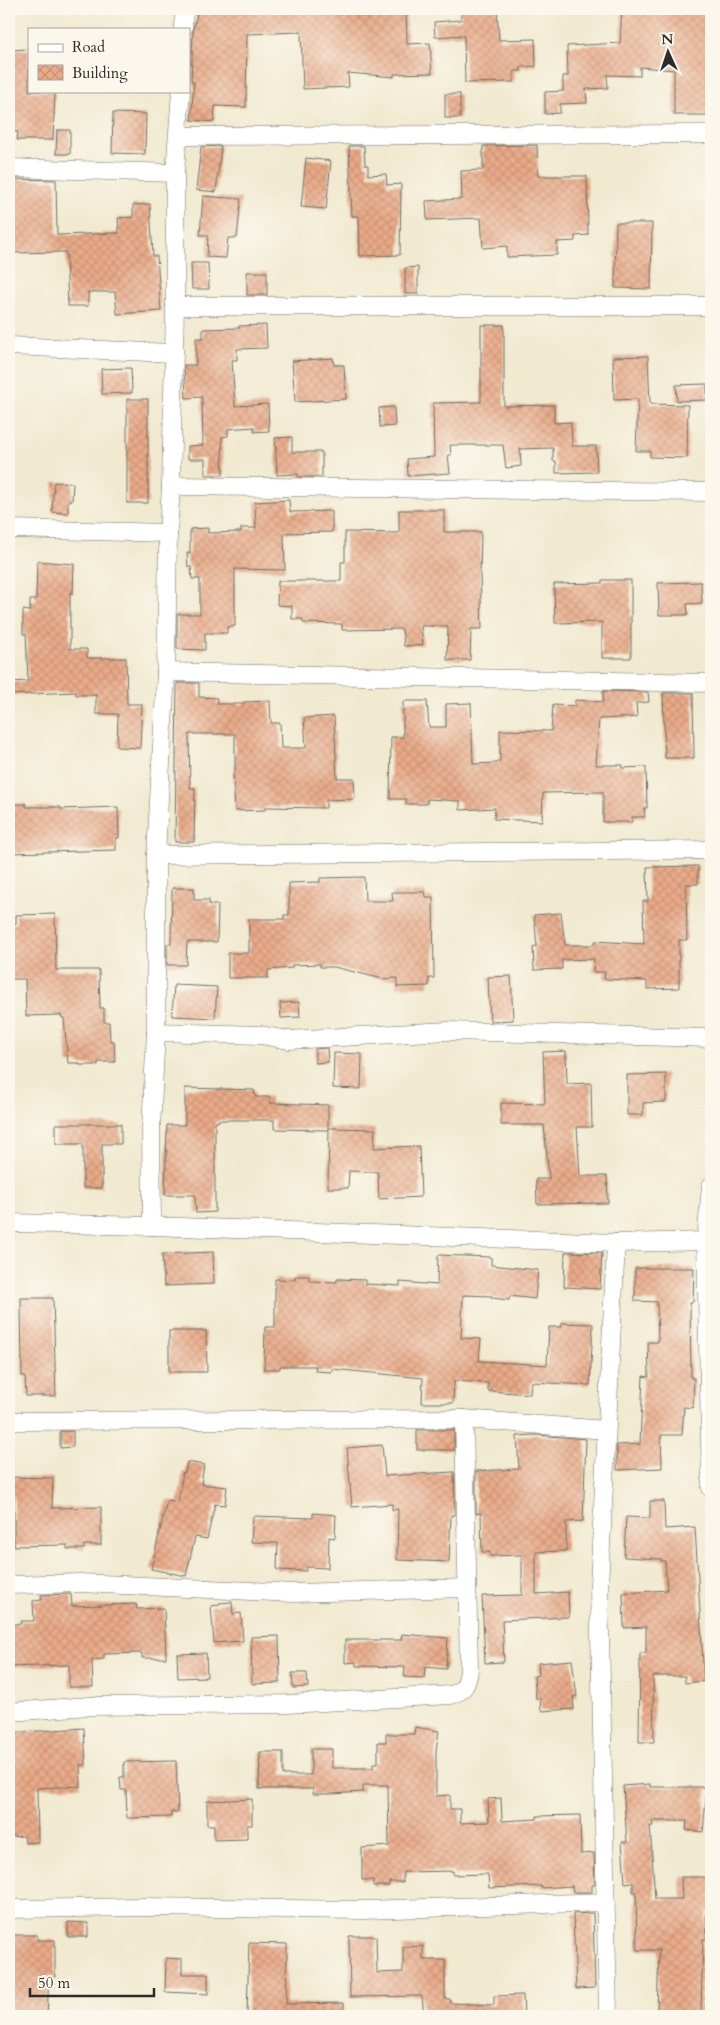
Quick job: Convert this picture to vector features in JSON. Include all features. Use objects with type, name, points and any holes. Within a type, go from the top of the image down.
[{"type":"street","points":[[184,9],[184,28]]},
{"type":"street","points":[[152,1226],[151,1128],[156,1032],[156,856],[166,672],[175,306],[176,172],[181,92]]},
{"type":"street","points":[[178,136],[711,134]]},
{"type":"street","points":[[9,168],[176,172]]},
{"type":"street","points":[[175,306],[711,306]]},
{"type":"street","points":[[9,346],[173,353]]},
{"type":"street","points":[[171,486],[711,492]]},
{"type":"street","points":[[9,529],[168,533]]},
{"type":"street","points":[[166,672],[711,683]]},
{"type":"street","points":[[156,856],[711,850]]},
{"type":"street","points":[[156,1032],[262,1035],[288,1040],[448,1031],[711,1038]]},
{"type":"street","points":[[711,1186],[709,1241],[711,1488]]},
{"type":"street","points":[[9,1223],[152,1226],[616,1243],[709,1241]]},
{"type":"street","points":[[608,2016],[599,1586],[616,1243]]},
{"type":"street","points":[[9,1421],[464,1419],[606,1430]]},
{"type":"street","points":[[9,1712],[89,1706],[287,1704],[451,1695],[460,1692],[466,1686],[468,1679],[464,1419]]},
{"type":"street","points":[[9,1585],[80,1583],[294,1593],[467,1588]]},
{"type":"street","points":[[9,1909],[143,1907],[364,1910],[606,1902]]},
{"type":"building","points":[[198,9],[406,9],[407,44],[430,43],[432,73],[394,74],[394,77],[348,73],[349,87],[303,89],[301,32],[247,34],[246,107],[215,106],[214,122],[191,120],[194,82],[191,82],[193,31]]},
{"type":"building","points":[[461,9],[497,9],[499,40],[535,39],[536,66],[521,67],[521,71],[514,71],[514,82],[465,83],[464,35],[435,37],[434,22],[461,20]]},
{"type":"building","points":[[622,9],[679,12],[679,9],[711,9],[709,54],[711,54],[711,105],[706,105],[707,115],[674,115],[674,70],[640,67],[640,76],[607,75],[608,88],[586,89],[587,103],[560,104],[560,113],[545,114],[545,92],[563,91],[563,76],[568,76],[567,46],[620,43]]},
{"type":"building","points":[[28,49],[28,92],[55,92],[53,140],[17,140],[18,132],[9,131],[12,87],[10,50]]},
{"type":"building","points":[[445,94],[460,94],[460,118],[445,118]]},
{"type":"building","points":[[113,113],[146,114],[145,154],[112,153]]},
{"type":"building","points":[[57,130],[70,130],[70,154],[56,154]]},
{"type":"building","points":[[537,145],[538,176],[587,176],[588,235],[575,236],[575,241],[557,242],[557,255],[507,257],[507,246],[483,248],[481,218],[427,220],[426,201],[462,199],[461,171],[483,170],[483,146]]},
{"type":"building","points":[[221,146],[216,192],[196,190],[201,147]]},
{"type":"building","points":[[349,146],[364,146],[365,165],[368,165],[368,175],[386,174],[387,185],[401,184],[400,255],[360,256],[359,216],[352,216]]},
{"type":"building","points":[[306,158],[331,161],[326,209],[301,207]]},
{"type":"building","points":[[9,179],[56,180],[57,235],[119,233],[118,218],[133,217],[133,205],[150,204],[153,256],[157,256],[161,311],[117,314],[115,292],[88,292],[88,306],[68,306],[66,252],[9,253]]},
{"type":"building","points":[[203,196],[241,199],[237,238],[228,238],[226,258],[207,257],[208,235],[200,235]]},
{"type":"building","points":[[616,223],[652,223],[651,289],[615,288]]},
{"type":"building","points":[[191,263],[208,263],[209,289],[192,289]]},
{"type":"building","points":[[418,267],[418,294],[405,294],[405,268]]},
{"type":"building","points":[[247,272],[267,272],[267,295],[247,295]]},
{"type":"building","points":[[266,325],[267,348],[237,349],[237,360],[232,360],[235,406],[268,404],[269,431],[254,432],[254,427],[228,429],[228,436],[222,437],[223,475],[205,475],[205,459],[188,459],[188,446],[203,445],[202,397],[186,398],[184,365],[196,365],[196,338],[203,338],[203,329]]},
{"type":"building","points":[[481,325],[504,325],[504,406],[554,405],[554,423],[571,422],[572,446],[596,446],[597,472],[556,473],[556,461],[553,461],[553,448],[520,449],[521,466],[506,468],[503,445],[450,445],[451,455],[448,455],[450,473],[408,476],[407,459],[434,457],[433,403],[481,402]]},
{"type":"building","points":[[648,356],[650,404],[688,405],[687,458],[650,457],[650,451],[636,451],[638,399],[614,400],[613,357]]},
{"type":"building","points":[[333,358],[334,365],[344,365],[346,399],[295,402],[292,361]]},
{"type":"building","points":[[131,368],[132,393],[102,394],[101,369]]},
{"type":"building","points":[[707,384],[707,400],[677,401],[676,385]]},
{"type":"building","points":[[127,399],[148,399],[148,503],[127,503]]},
{"type":"building","points":[[394,407],[395,426],[380,427],[379,408]]},
{"type":"building","points":[[292,437],[292,452],[322,452],[322,477],[298,477],[298,474],[277,475],[275,438]]},
{"type":"building","points":[[54,482],[73,483],[72,501],[68,501],[68,513],[52,512]]},
{"type":"building","points":[[289,500],[290,512],[332,511],[332,532],[284,533],[285,570],[235,569],[235,626],[227,627],[227,633],[205,633],[205,650],[177,649],[177,614],[200,614],[200,579],[192,579],[191,567],[188,567],[187,553],[190,553],[190,529],[208,528],[208,533],[241,532],[241,528],[256,528],[255,502]]},
{"type":"building","points":[[399,510],[444,510],[444,532],[481,532],[482,629],[471,629],[470,660],[447,660],[448,626],[421,626],[423,645],[404,646],[402,629],[342,630],[342,624],[303,623],[303,619],[292,619],[292,606],[277,605],[278,581],[341,581],[341,562],[345,562],[345,532],[399,533]]},
{"type":"building","points":[[37,561],[74,564],[73,593],[70,593],[70,649],[87,649],[87,658],[126,658],[127,704],[142,704],[140,748],[117,747],[118,714],[96,714],[96,695],[76,695],[76,692],[9,695],[9,682],[28,681],[26,634],[23,634],[23,610],[30,611],[30,600],[36,600]]},
{"type":"building","points":[[602,580],[631,580],[631,658],[602,658],[602,622],[555,623],[554,584],[602,583]]},
{"type":"building","points":[[701,582],[702,603],[687,604],[688,615],[659,615],[658,583]]},
{"type":"building","points":[[177,683],[199,683],[199,697],[217,698],[217,704],[244,704],[244,702],[270,701],[271,723],[280,723],[281,748],[306,748],[304,718],[334,716],[337,778],[354,778],[355,799],[326,800],[326,808],[265,807],[265,810],[235,811],[233,772],[235,772],[235,734],[189,734],[190,788],[195,788],[194,842],[175,842]]},
{"type":"building","points":[[603,691],[648,692],[649,702],[636,703],[637,717],[599,719],[596,765],[623,765],[622,768],[646,767],[647,808],[644,808],[645,817],[632,817],[632,822],[603,822],[603,792],[543,793],[542,821],[494,819],[495,808],[460,810],[460,801],[427,799],[427,804],[406,804],[406,799],[390,799],[391,737],[403,737],[403,701],[427,701],[429,727],[446,727],[446,704],[471,703],[473,764],[497,763],[497,761],[500,761],[500,730],[551,731],[553,705],[575,706],[575,700],[603,702]]},
{"type":"building","points":[[663,693],[693,693],[694,758],[665,758]]},
{"type":"building","points":[[13,804],[26,804],[26,807],[60,807],[60,809],[118,807],[119,838],[116,838],[116,850],[11,853],[11,848],[9,848],[9,818],[13,818]]},
{"type":"building","points":[[698,866],[698,884],[686,884],[687,940],[679,940],[679,988],[647,989],[647,981],[604,979],[605,972],[593,972],[594,959],[562,960],[562,969],[534,970],[533,947],[537,946],[534,915],[561,913],[565,945],[594,945],[595,941],[644,944],[643,901],[648,901],[647,867]]},
{"type":"building","points":[[364,877],[365,901],[393,901],[392,892],[425,892],[426,897],[433,897],[434,978],[429,978],[429,986],[397,987],[397,978],[383,979],[334,967],[320,967],[320,964],[292,965],[292,968],[268,970],[268,978],[228,978],[228,953],[249,953],[249,919],[284,919],[284,915],[289,915],[289,883],[320,882],[320,878]]},
{"type":"building","points":[[172,888],[194,888],[194,900],[209,900],[209,905],[218,905],[217,942],[187,942],[186,965],[167,965],[167,944],[171,944]]},
{"type":"building","points":[[55,914],[56,970],[99,970],[100,1008],[104,1008],[104,1022],[109,1022],[110,1041],[114,1041],[115,1062],[98,1062],[98,1065],[68,1063],[64,1018],[61,1015],[26,1016],[25,979],[9,979],[9,924],[16,924],[16,915]]},
{"type":"building","points":[[511,976],[513,1020],[490,1021],[488,977]]},
{"type":"building","points":[[174,985],[217,987],[215,1018],[172,1016]]},
{"type":"building","points":[[299,1002],[300,1017],[281,1018],[280,1003]]},
{"type":"building","points":[[327,1048],[328,1062],[315,1063],[315,1049]]},
{"type":"building","points":[[566,1051],[567,1084],[591,1083],[592,1127],[577,1127],[580,1176],[607,1176],[608,1203],[537,1204],[536,1179],[549,1179],[544,1125],[501,1125],[501,1103],[545,1104],[543,1052]]},
{"type":"building","points":[[334,1053],[362,1054],[361,1089],[333,1088]]},
{"type":"building","points":[[666,1074],[666,1102],[643,1103],[643,1115],[627,1115],[627,1075]]},
{"type":"building","points":[[185,1088],[254,1090],[255,1097],[270,1097],[270,1103],[328,1105],[328,1130],[274,1129],[274,1120],[218,1120],[218,1122],[215,1122],[215,1212],[196,1213],[195,1195],[165,1195],[167,1125],[185,1125]]},
{"type":"building","points":[[56,1124],[121,1124],[121,1144],[102,1144],[102,1188],[83,1188],[83,1144],[56,1144]]},
{"type":"building","points":[[329,1128],[375,1129],[374,1148],[419,1146],[421,1197],[379,1199],[378,1172],[349,1171],[348,1188],[328,1188]]},
{"type":"building","points":[[213,1252],[214,1284],[164,1286],[162,1254]]},
{"type":"building","points":[[565,1252],[602,1253],[600,1289],[564,1287]]},
{"type":"building","points":[[438,1255],[491,1257],[491,1265],[538,1270],[535,1299],[510,1296],[509,1300],[492,1298],[492,1296],[463,1295],[461,1338],[481,1339],[479,1361],[547,1365],[549,1327],[562,1327],[562,1323],[593,1324],[590,1385],[531,1382],[530,1394],[488,1391],[488,1383],[454,1381],[453,1403],[422,1403],[423,1378],[332,1369],[332,1372],[315,1371],[316,1366],[280,1366],[280,1369],[264,1369],[265,1327],[275,1327],[275,1279],[295,1280],[295,1276],[309,1276],[309,1281],[337,1282],[337,1279],[365,1280],[365,1284],[400,1286],[400,1282],[437,1285]]},
{"type":"building","points":[[635,1268],[694,1268],[693,1302],[690,1302],[691,1378],[694,1378],[693,1408],[684,1407],[682,1435],[661,1435],[662,1468],[617,1470],[617,1445],[640,1444],[643,1376],[649,1377],[648,1342],[658,1342],[657,1302],[635,1301]]},
{"type":"building","points":[[21,1298],[53,1298],[56,1396],[26,1396],[25,1376],[22,1376]]},
{"type":"building","points":[[169,1331],[206,1331],[207,1372],[169,1372]]},
{"type":"building","points":[[417,1430],[454,1430],[454,1450],[417,1450]]},
{"type":"building","points":[[60,1431],[73,1431],[73,1447],[60,1448]]},
{"type":"building","points":[[536,1435],[586,1439],[583,1521],[566,1522],[566,1551],[536,1552],[536,1594],[568,1592],[569,1617],[502,1620],[504,1662],[485,1663],[482,1596],[522,1595],[522,1555],[490,1556],[490,1552],[482,1552],[481,1513],[476,1514],[476,1471],[519,1469],[517,1436]]},
{"type":"building","points":[[382,1445],[385,1476],[454,1472],[455,1515],[451,1515],[449,1562],[397,1560],[398,1509],[392,1510],[392,1504],[352,1507],[347,1448]]},
{"type":"building","points":[[187,1462],[204,1465],[201,1484],[227,1487],[225,1505],[215,1504],[207,1539],[195,1537],[186,1576],[151,1569],[167,1500],[178,1502],[183,1472],[185,1473]]},
{"type":"building","points":[[9,1477],[53,1478],[52,1508],[101,1507],[101,1545],[84,1545],[84,1549],[67,1549],[67,1545],[14,1546],[14,1495],[9,1495]]},
{"type":"building","points":[[650,1501],[664,1501],[665,1529],[695,1527],[704,1681],[685,1683],[685,1676],[653,1676],[654,1742],[639,1742],[640,1653],[646,1653],[646,1627],[624,1628],[623,1593],[667,1590],[665,1561],[661,1561],[661,1559],[624,1557],[626,1517],[650,1518]]},
{"type":"building","points":[[313,1513],[336,1515],[335,1538],[329,1537],[328,1568],[306,1567],[306,1571],[277,1570],[278,1543],[251,1542],[253,1516],[313,1518]]},
{"type":"building","points":[[71,1594],[72,1606],[136,1604],[137,1609],[164,1608],[166,1658],[142,1658],[142,1653],[104,1654],[104,1659],[92,1660],[93,1687],[69,1687],[69,1665],[9,1667],[9,1624],[21,1624],[21,1621],[34,1621],[33,1601],[42,1600],[41,1595]]},
{"type":"building","points":[[232,1602],[233,1614],[241,1613],[243,1641],[214,1643],[211,1606]]},
{"type":"building","points":[[402,1634],[448,1638],[446,1669],[425,1667],[424,1678],[404,1677],[405,1667],[356,1666],[356,1662],[345,1663],[345,1640],[401,1640]]},
{"type":"building","points":[[279,1636],[280,1683],[252,1684],[251,1637]]},
{"type":"building","points":[[206,1653],[207,1677],[178,1678],[177,1654]]},
{"type":"building","points":[[572,1660],[577,1696],[573,1697],[574,1709],[541,1711],[540,1698],[536,1699],[534,1676],[539,1675],[538,1663]]},
{"type":"building","points":[[292,1673],[307,1673],[308,1687],[293,1688]]},
{"type":"building","points":[[415,1727],[439,1731],[436,1750],[436,1796],[450,1795],[450,1809],[460,1809],[460,1823],[489,1822],[488,1799],[501,1798],[502,1821],[537,1819],[537,1816],[580,1815],[581,1854],[594,1853],[595,1885],[592,1885],[592,1892],[573,1892],[572,1886],[489,1888],[488,1874],[453,1875],[453,1871],[403,1872],[403,1882],[389,1882],[389,1886],[373,1886],[373,1880],[362,1880],[362,1848],[389,1846],[388,1785],[363,1785],[363,1792],[332,1794],[313,1794],[313,1789],[259,1789],[260,1752],[283,1752],[283,1775],[311,1775],[311,1749],[332,1749],[332,1768],[373,1768],[373,1763],[378,1763],[378,1742],[386,1742],[386,1734],[414,1734]]},
{"type":"building","points":[[84,1728],[86,1765],[80,1765],[81,1786],[37,1788],[38,1842],[25,1843],[24,1836],[9,1837],[9,1733]]},
{"type":"building","points":[[176,1761],[178,1812],[171,1812],[171,1817],[127,1818],[126,1790],[121,1790],[120,1777],[124,1777],[124,1762]]},
{"type":"building","points":[[650,1784],[650,1787],[707,1787],[703,1832],[686,1830],[687,1821],[652,1821],[653,1826],[650,1826],[655,1899],[682,1899],[681,1877],[711,1877],[711,1912],[706,1912],[707,1939],[703,1939],[701,2014],[657,2013],[659,1950],[637,1950],[636,1892],[633,1892],[633,1882],[625,1883],[622,1842],[627,1842],[623,1786]]},
{"type":"building","points":[[252,1799],[252,1825],[247,1825],[247,1839],[214,1840],[214,1825],[207,1825],[207,1801]]},
{"type":"building","points":[[593,1913],[595,1988],[576,1989],[573,1914]]},
{"type":"building","points":[[68,1922],[88,1923],[88,1937],[68,1937]]},
{"type":"building","points":[[10,1935],[37,1935],[37,1940],[55,1940],[55,1977],[49,1977],[47,2016],[9,2016]]},
{"type":"building","points":[[349,1936],[376,1936],[377,1973],[403,1972],[403,1947],[423,1946],[423,1960],[445,1960],[445,1999],[450,1999],[451,2003],[494,2005],[494,1996],[523,1995],[524,2016],[424,2016],[422,1996],[350,1997]]},
{"type":"building","points":[[249,1943],[287,1944],[286,2004],[344,2003],[344,2016],[247,2016]]},
{"type":"building","points":[[166,1958],[182,1959],[182,1974],[208,1974],[208,1994],[165,1992]]}]
